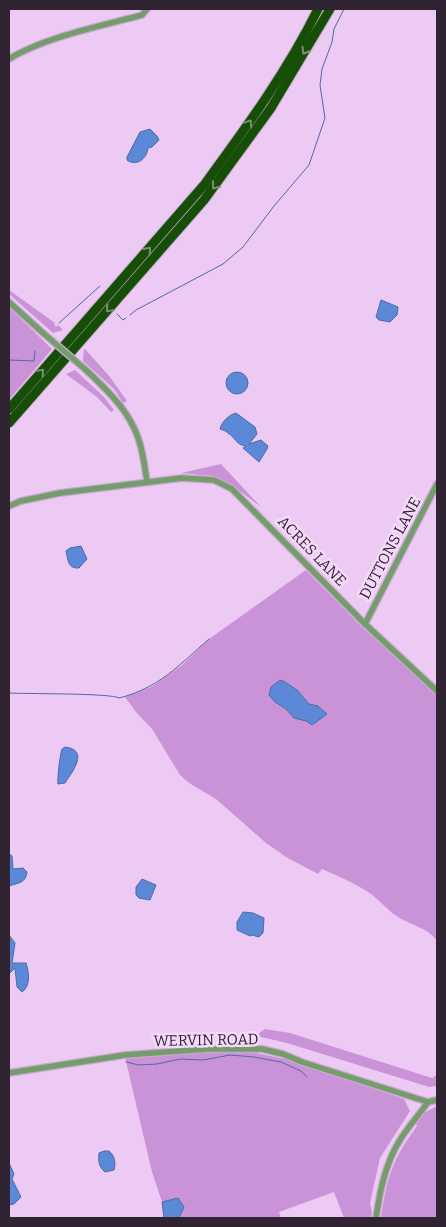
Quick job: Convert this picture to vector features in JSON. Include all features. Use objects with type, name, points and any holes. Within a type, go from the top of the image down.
[{"type":"highway","points":[[9,409],[204,185],[261,104],[294,53],[318,9]]},
{"type":"highway","points":[[9,423],[215,186],[271,108],[330,9]]},
{"type":"street","points":[[9,59],[21,51],[39,44],[142,15],[147,9]]},
{"type":"street","points":[[9,302],[112,395],[134,427],[143,455],[147,481]]},
{"type":"street","name":"ACRES LANE","points":[[9,506],[21,501],[60,493],[147,481],[182,478],[214,480],[232,489],[364,624],[437,691]]},
{"type":"street","name":"DUTTONS LANE","points":[[364,624],[437,484]]},
{"type":"street","name":"WERVIN ROAD","points":[[9,1073],[126,1055],[208,1049],[262,1050],[283,1054],[302,1062],[428,1102]]},
{"type":"street","points":[[376,1218],[387,1165],[400,1140],[428,1102],[437,1100]]},
{"type":"shaded area","points":[[9,290],[55,323],[56,327],[58,325],[63,330],[53,333],[9,294]]},
{"type":"shaded area","points":[[9,307],[52,349],[9,400]]},
{"type":"shaded area","points":[[84,348],[110,377],[127,401],[123,403],[114,389],[83,361]]},
{"type":"shaded area","points":[[75,370],[104,397],[114,410],[111,412],[97,397],[66,374]]},
{"type":"shaded area","points":[[221,464],[261,507],[229,483],[212,476],[181,473]]},
{"type":"shaded area","points":[[306,570],[362,627],[437,695],[437,941],[429,933],[398,917],[372,895],[357,886],[322,869],[318,874],[286,857],[266,843],[216,799],[189,783],[180,775],[152,729],[125,697],[151,687],[182,665],[209,639]]},
{"type":"shaded area","points":[[265,1029],[290,1033],[432,1078],[437,1075],[437,1086],[429,1087],[287,1043],[261,1037],[258,1034]]},
{"type":"shaded area","points":[[233,1048],[299,1062],[404,1099],[410,1111],[380,1158],[370,1203],[371,1218],[344,1218],[334,1192],[279,1212],[281,1218],[179,1218],[182,1213],[178,1198],[162,1202],[152,1172],[125,1057]]},
{"type":"shaded area","points":[[437,1106],[437,1218],[381,1218],[388,1180],[396,1159],[417,1126],[415,1123],[422,1114]]},
{"type":"water","points":[[150,129],[159,140],[152,147],[148,148],[146,156],[140,161],[134,163],[127,160],[140,132]]},
{"type":"water","points":[[381,300],[398,307],[397,315],[390,322],[379,320],[376,317]]},
{"type":"water","points":[[233,372],[241,372],[248,379],[248,387],[241,394],[233,394],[226,387],[226,379]]},
{"type":"water","points":[[236,413],[255,427],[257,434],[249,444],[261,440],[268,446],[259,462],[243,448],[246,446],[238,443],[231,435],[220,429],[226,419]]},
{"type":"water","points":[[81,546],[87,559],[79,568],[75,568],[69,563],[66,551],[70,548]]},
{"type":"water","points":[[280,680],[297,690],[309,704],[318,706],[327,714],[312,725],[306,721],[294,718],[269,695],[271,687]]},
{"type":"water","points":[[65,747],[77,752],[78,757],[75,768],[65,783],[58,784],[61,752]]},
{"type":"water","points":[[9,854],[12,856],[13,869],[23,868],[27,872],[23,880],[9,886]]},
{"type":"water","points":[[142,879],[156,885],[150,900],[139,898],[136,895],[136,887]]},
{"type":"water","points":[[243,912],[253,913],[264,918],[263,933],[259,937],[250,936],[237,930],[237,922]]},
{"type":"water","points":[[9,935],[15,943],[12,963],[26,963],[27,967],[28,983],[22,992],[17,987],[15,968],[9,974]]},
{"type":"water","points":[[109,1151],[113,1155],[115,1162],[114,1170],[105,1172],[100,1166],[99,1153]]},
{"type":"water","points":[[9,1163],[14,1174],[12,1179],[21,1197],[14,1204],[9,1205]]},
{"type":"water","points":[[178,1198],[184,1207],[179,1218],[164,1218],[162,1202]]},
{"type":"waterway","points":[[130,315],[223,264],[243,247],[274,206],[309,165],[325,118],[320,85],[322,69],[332,42],[334,29],[344,9]]},
{"type":"waterway","points":[[59,323],[100,286]]},
{"type":"waterway","points":[[117,314],[123,320],[126,318]]},
{"type":"waterway","points":[[9,360],[34,361],[35,351]]},
{"type":"waterway","points":[[9,693],[85,694],[119,698],[133,694],[157,682],[209,639]]},
{"type":"waterway","points":[[126,1062],[139,1065],[157,1064],[180,1059],[203,1060],[230,1055],[281,1062],[301,1071],[307,1077]]}]
